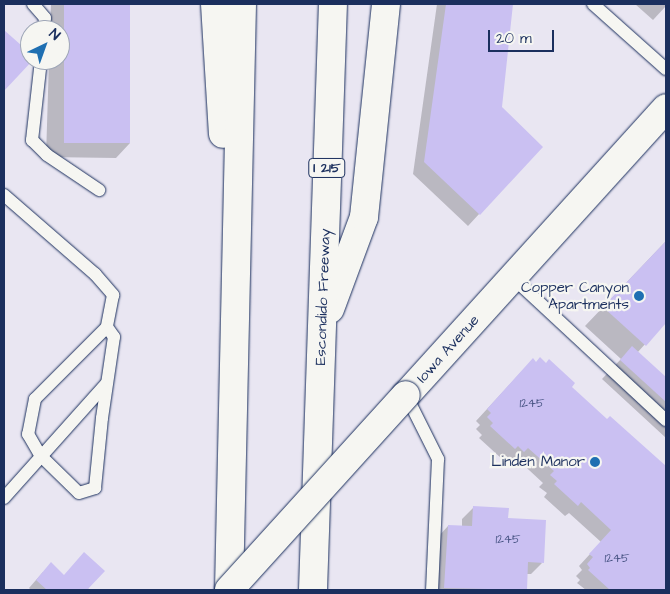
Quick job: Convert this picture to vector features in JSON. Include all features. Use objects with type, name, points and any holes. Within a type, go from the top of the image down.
[{"type":"main road","points":[[214,4],[235,320]]},
{"type":"main road","points":[[229,590],[242,4]]},
{"type":"main road","name":"Escondido Freeway","points":[[313,590],[333,4]]},
{"type":"main road","points":[[322,332],[364,217],[386,4]]},
{"type":"main road","name":"Iowa Avenue","points":[[229,590],[666,108]]},
{"type":"lane","points":[[33,4],[45,20]]},
{"type":"lane","points":[[594,4],[666,69]]},
{"type":"lane","points":[[40,70],[32,140],[47,155],[99,190]]},
{"type":"lane","points":[[4,195],[95,274],[113,295],[107,327],[35,399],[28,434],[40,455],[80,494],[95,488],[114,337],[107,327]]},
{"type":"lane","points":[[513,278],[666,420]]},
{"type":"lane","points":[[4,498],[40,455],[107,383]]},
{"type":"lane","points":[[406,395],[438,459],[432,590]]},
{"type":"building","points":[[64,4],[130,4],[130,143],[64,143],[64,70],[70,70],[70,20],[64,20]]},
{"type":"building","points":[[446,4],[513,4],[502,107],[543,147],[480,215],[424,162]]},
{"type":"building","points":[[4,30],[20,44],[20,70],[24,70],[4,91]]},
{"type":"building","name":"Copper Canyon Apartments","points":[[666,241],[666,323],[646,346],[603,307]]},
{"type":"building","points":[[632,346],[666,377],[666,402],[620,360]]},
{"type":"building","points":[[540,357],[546,363],[549,359],[575,383],[572,387],[607,419],[610,416],[666,466],[666,590],[610,590],[588,570],[590,568],[587,564],[593,557],[589,554],[611,530],[581,502],[578,506],[554,484],[557,481],[550,475],[554,471],[528,448],[524,452],[518,446],[515,449],[490,426],[493,423],[487,417],[491,413],[487,409],[533,358],[536,362]]},
{"type":"building","points":[[473,506],[509,508],[508,518],[546,520],[544,563],[528,562],[527,590],[444,588],[448,525],[472,526]]},
{"type":"building","points":[[84,552],[105,571],[87,590],[47,590],[36,580],[51,562],[64,575]]},
{"type":"place","name":"Copper Canyon Apartments","points":[[639,296]]},
{"type":"place","name":"Linden Manor","points":[[595,462]]}]
